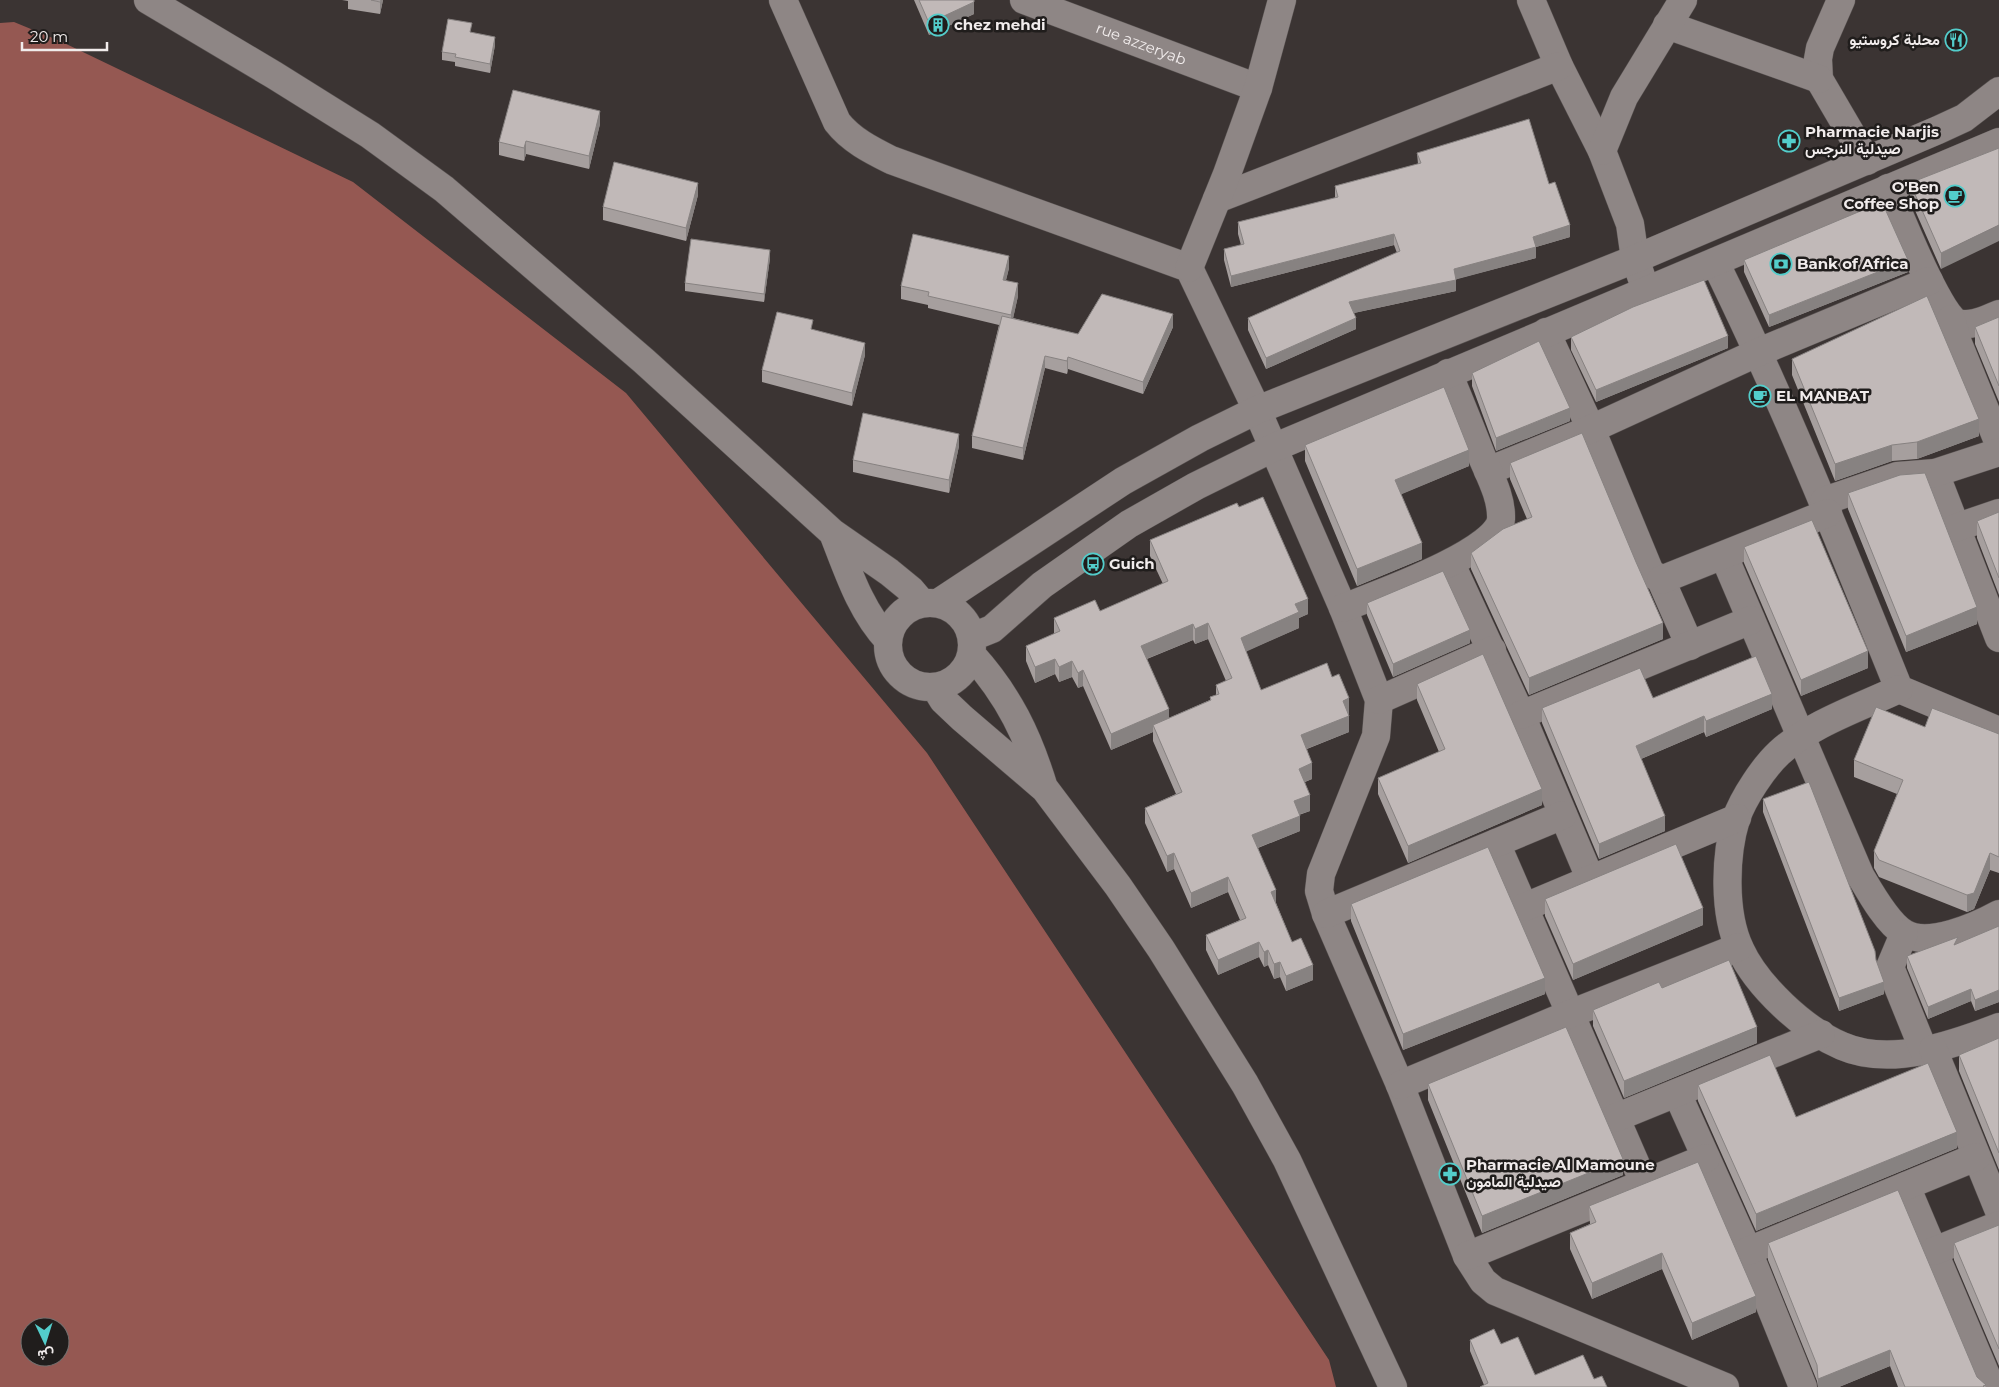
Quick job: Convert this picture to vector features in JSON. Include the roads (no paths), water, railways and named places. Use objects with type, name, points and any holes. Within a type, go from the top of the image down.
[{"type":"street","points":[[148,0],[370,135],[444,189],[644,361],[833,533],[930,603],[956,611],[964,618],[972,646],[1023,728],[1045,789]]},
{"type":"street","points":[[783,0],[838,122],[846,133],[868,148],[891,160],[1189,268],[1274,448],[1344,608],[1379,700],[1376,736],[1321,874],[1319,891],[1326,914],[1400,1085],[1467,1256],[1483,1281],[1495,1291],[1725,1387]]},
{"type":"street","name":"rue azzeryab","points":[[1024,0],[1258,88]]},
{"type":"street","points":[[1189,268],[1258,88],[1282,0]]},
{"type":"street","points":[[1531,0],[1559,66],[1602,150],[1630,224],[1635,260],[1646,290]]},
{"type":"street","points":[[1602,150],[1624,97],[1666,25],[1683,0]]},
{"type":"street","points":[[1841,0],[1820,48],[1818,59],[1819,79],[1868,161]]},
{"type":"street","points":[[1666,25],[1819,79]]},
{"type":"street","points":[[1217,199],[1559,66]]},
{"type":"street","points":[[1999,91],[1964,118],[1868,161],[1635,260],[1257,410],[1200,438],[1123,481],[977,577],[930,603],[911,607],[895,620],[888,640],[888,653],[892,665],[910,682],[922,687],[944,685],[961,674],[972,646],[1042,585],[1129,524],[1196,486],[1274,448],[1448,373],[1999,142]]},
{"type":"street","points":[[1888,188],[1936,297],[1951,319],[1958,342],[1999,444]]},
{"type":"street","points":[[1716,262],[1759,352],[1826,507],[1899,689],[1999,731]]},
{"type":"street","points":[[1488,472],[1591,429],[1759,352],[1930,280]]},
{"type":"street","points":[[1951,319],[1958,324],[1969,325],[1999,314]]},
{"type":"street","points":[[1546,332],[1591,429],[1650,572],[1661,580],[1690,646]]},
{"type":"street","points":[[1344,608],[1451,564],[1485,542],[1496,532],[1500,525],[1498,500],[1448,373]]},
{"type":"street","points":[[1661,580],[1724,556],[1826,507],[1897,476],[1936,473],[1999,452]]},
{"type":"street","points":[[1936,473],[1955,528],[1999,638]]},
{"type":"street","points":[[1955,528],[1999,513]]},
{"type":"street","points":[[833,533],[863,607],[873,624],[888,640]]},
{"type":"street","points":[[1724,556],[1802,735],[1860,875],[1877,904],[1904,934],[1921,937],[1949,936],[1977,926],[1999,914]]},
{"type":"street","points":[[1451,564],[1521,715],[1590,878]]},
{"type":"street","points":[[889,572],[902,578],[931,584],[952,584],[977,577]]},
{"type":"street","points":[[1521,715],[1751,620]]},
{"type":"street","points":[[1379,700],[1492,650]]},
{"type":"street","points":[[935,687],[943,700],[962,718],[1045,789],[1118,886],[1161,949],[1245,1084],[1287,1160],[1393,1387]]},
{"type":"street","points":[[1899,689],[1802,735],[1779,753],[1762,773],[1737,818],[1730,855],[1728,904],[1739,947],[1756,977],[1780,1002],[1821,1034],[1843,1047],[1881,1054],[1928,1050],[1999,1027]]},
{"type":"street","points":[[1326,914],[1563,815]]},
{"type":"street","points":[[1525,907],[1590,878],[1737,818]]},
{"type":"street","points":[[1496,843],[1644,1183]]},
{"type":"street","points":[[1904,934],[1890,966],[1999,1211]]},
{"type":"street","points":[[1400,1085],[1570,1014],[1739,947]]},
{"type":"street","points":[[1615,1118],[1821,1034]]},
{"type":"street","points":[[1677,1093],[1748,1251],[1803,1387]]},
{"type":"street","points":[[1748,1251],[1976,1157]]},
{"type":"street","points":[[1467,1256],[1706,1158]]},
{"type":"street","points":[[1906,1186],[1991,1387]]},
{"type":"street","points":[[1934,1251],[1999,1225]]},
{"type":"place","name":"chez mehdi","points":[[938,25]]},
{"type":"place","name":"محلبة كروستيو","points":[[1956,40]]},
{"type":"place","name":"Pharmacie Narjis صيدلية النرجس","points":[[1789,141]]},
{"type":"place","name":"O'Ben Coffee Shop","points":[[1955,196]]},
{"type":"place","name":"Bank of Africa","points":[[1781,264]]},
{"type":"place","name":"EL MANBAT","points":[[1760,396]]},
{"type":"place","name":"Guich","points":[[1093,564]]},
{"type":"place","name":"Pharmacie Al Mamoune صيدلية المامون","points":[[1450,1174]]}]
